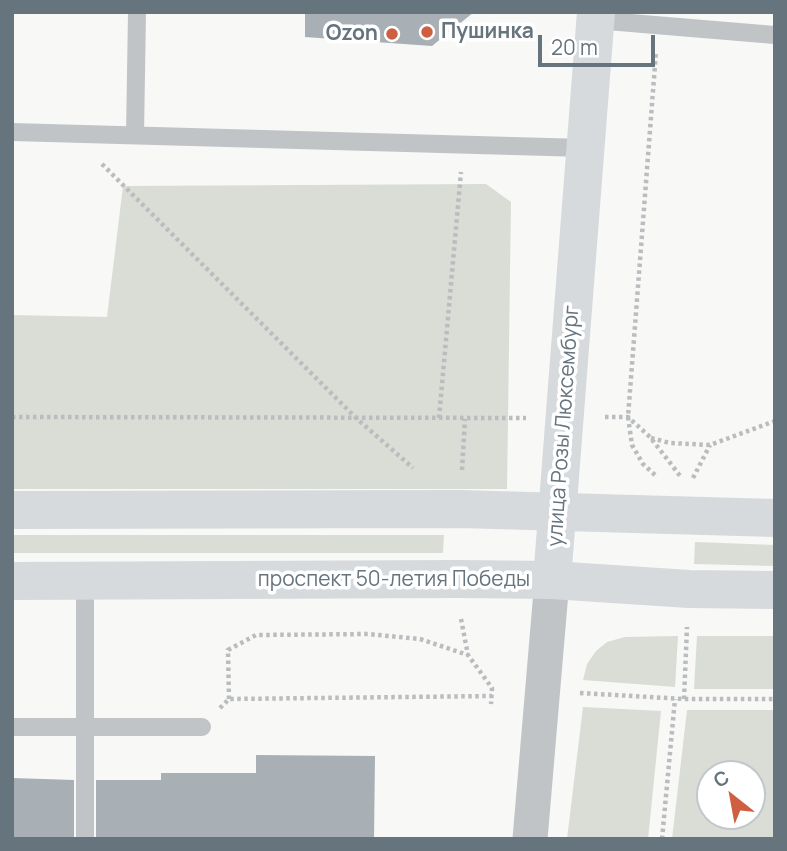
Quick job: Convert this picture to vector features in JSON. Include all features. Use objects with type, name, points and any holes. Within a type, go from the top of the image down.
[{"type":"main road","name":"улица Розы Люксембург","points":[[552,580],[596,16]]},
{"type":"main road","points":[[12,510],[558,511],[690,501],[775,518]]},
{"type":"main road","name":"проспект 50-летия Победы","points":[[12,581],[552,580],[689,589],[775,590]]},
{"type":"street","name":"улица Розы Люксембург","points":[[530,839],[552,580]]},
{"type":"lane","points":[[135,135],[137,12]]},
{"type":"lane","points":[[596,16],[658,26],[775,36]]},
{"type":"lane","points":[[12,132],[584,148]]},
{"type":"lane","points":[[85,581],[85,839]]},
{"type":"lane","points":[[12,727],[202,727]]},
{"type":"path","points":[[658,26],[628,417],[632,445],[643,464],[690,501]]},
{"type":"path","points":[[71,134],[356,418],[459,509]]},
{"type":"path","points":[[439,418],[464,145]]},
{"type":"path","points":[[12,417],[628,417],[650,437],[690,501]]},
{"type":"path","points":[[650,437],[670,443],[710,445],[775,421]]},
{"type":"path","points":[[690,501],[695,471],[710,445]]},
{"type":"path","points":[[684,699],[689,589]]},
{"type":"path","points":[[202,727],[229,699],[228,650],[256,635],[368,634],[420,639],[468,655]]},
{"type":"path","points":[[491,704],[492,688],[675,699],[775,699]]},
{"type":"path","points":[[229,699],[492,696]]},
{"type":"path","points":[[662,839],[675,699]]},
{"type":"shaded area","points":[[486,184],[511,202],[507,489],[12,489],[12,315],[107,317],[123,186]]},
{"type":"shaded area","points":[[12,535],[444,535],[443,553],[12,553]]},
{"type":"shaded area","points":[[695,542],[775,545],[775,566],[694,564]]},
{"type":"shaded area","points":[[678,636],[675,687],[583,680],[587,664],[607,642],[625,637]]},
{"type":"shaded area","points":[[697,636],[775,636],[775,689],[694,689]]},
{"type":"shaded area","points":[[583,707],[661,711],[648,839],[567,839]]},
{"type":"shaded area","points":[[687,710],[775,710],[775,839],[672,839]]},
{"type":"building","points":[[305,12],[474,12],[432,46],[305,37]]},
{"type":"building","points":[[256,755],[375,756],[374,839],[96,839],[96,780],[161,780],[161,773],[256,773]]},
{"type":"building","points":[[12,778],[74,780],[74,839],[12,839]]},
{"type":"place","name":"Пушинка","points":[[427,32]]},
{"type":"place","name":"Ozon","points":[[392,34]]}]
